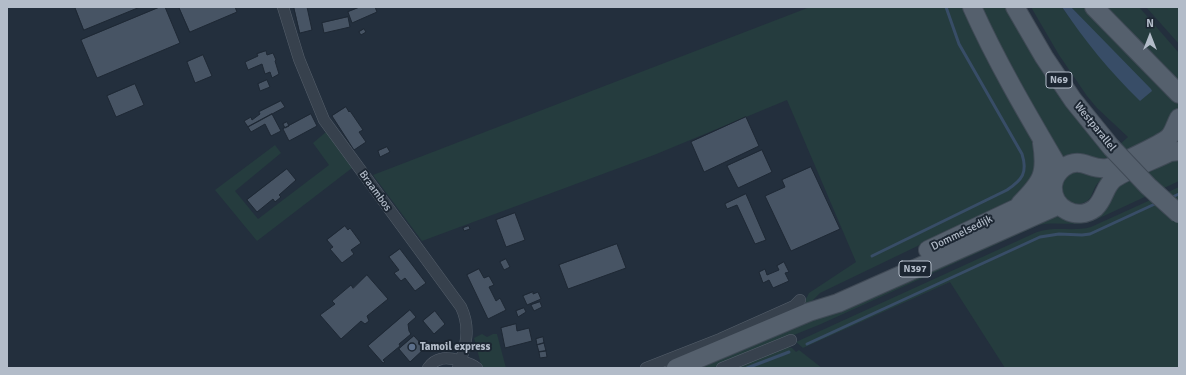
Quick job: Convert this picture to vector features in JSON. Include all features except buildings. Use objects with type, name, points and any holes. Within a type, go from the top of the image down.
[{"type":"main road","points":[[972,7],[985,35],[1060,170]]},
{"type":"main road","name":"Westparallel","points":[[1015,7],[1044,57],[1069,94],[1115,144],[1179,199]]},
{"type":"main road","name":"Westparallel","points":[[1027,7],[1054,55],[1115,144],[1148,186],[1179,214]]},
{"type":"main road","points":[[1094,7],[1179,94]]},
{"type":"main road","points":[[1179,118],[1174,130],[1165,140],[1109,167],[1100,168],[1082,163],[1067,165],[1060,170],[1054,181],[1056,198],[1067,211],[1076,214],[1092,210],[1100,202],[1110,182],[1117,177],[1170,152],[1179,151]]},
{"type":"main road","points":[[1017,207],[1040,181],[1044,170],[1042,140]]},
{"type":"main road","name":"Dommelsedijk","points":[[676,368],[804,306],[835,294],[1017,207],[1056,198]]},
{"type":"main road","name":"Dommelsedijk","points":[[804,306],[838,303],[1056,198]]},
{"type":"street","name":"Braambos","points":[[283,7],[299,59],[324,120],[461,307],[467,333],[466,345],[459,366]]},
{"type":"street","name":"Dommelsedijk","points":[[646,368],[727,336],[794,306],[804,306]]},
{"type":"street","points":[[722,368],[791,340]]},
{"type":"street","points":[[428,368],[437,360],[443,358],[459,366],[473,365],[477,368]]},
{"type":"green space","points":[[810,7],[967,7],[1035,142],[1040,164],[1021,194],[1009,202],[820,293],[808,305],[784,317],[803,305],[809,293],[856,262],[787,100],[654,155],[422,241],[373,175]]},
{"type":"green space","points":[[975,7],[1012,7],[1109,154],[1128,137],[1097,108],[1087,96],[1059,55],[1031,7],[1062,7],[1071,20],[1085,22],[1071,7],[1091,7],[1179,102],[1179,109],[1168,129],[1108,162],[1062,161]]},
{"type":"green space","points":[[1098,7],[1139,7],[1179,53],[1179,91]]},
{"type":"green space","points":[[1146,7],[1179,7],[1179,44]]},
{"type":"green space","points":[[326,132],[352,168],[257,241],[215,190],[275,145],[281,153],[235,191],[258,219],[329,165],[313,143]]},
{"type":"green space","points":[[1179,156],[1179,181],[1093,221],[1080,224],[1039,225],[821,324],[715,367],[692,368],[1049,213],[1066,216],[1113,187]]},
{"type":"green space","points":[[1075,172],[1081,172],[1094,176],[1113,174],[1095,186],[1089,200],[1076,204],[1066,199],[1062,188],[1068,176]]},
{"type":"green space","points":[[1179,187],[1179,368],[1005,368],[950,282],[803,348],[796,342],[1037,232],[1051,229],[1078,229],[1091,227]]},
{"type":"green space","points":[[482,334],[487,337],[497,334],[506,368],[482,368],[474,338]]},
{"type":"green space","points":[[785,346],[792,348],[796,352],[799,350],[822,368],[732,368]]},
{"type":"water","points":[[1062,7],[1071,7],[1152,91],[1140,101],[1098,56]]},
{"type":"waterway","points":[[872,256],[1007,190],[1017,183],[1024,171],[1022,154],[959,44],[946,7]]},
{"type":"waterway","points":[[1170,198],[1179,194]]},
{"type":"waterway","points":[[807,344],[1040,237],[1059,234],[1090,234],[1157,203]]},
{"type":"waterway","points":[[747,368],[789,352]]},
{"type":"place","name":"Tamoil express","points":[[412,347]]}]
